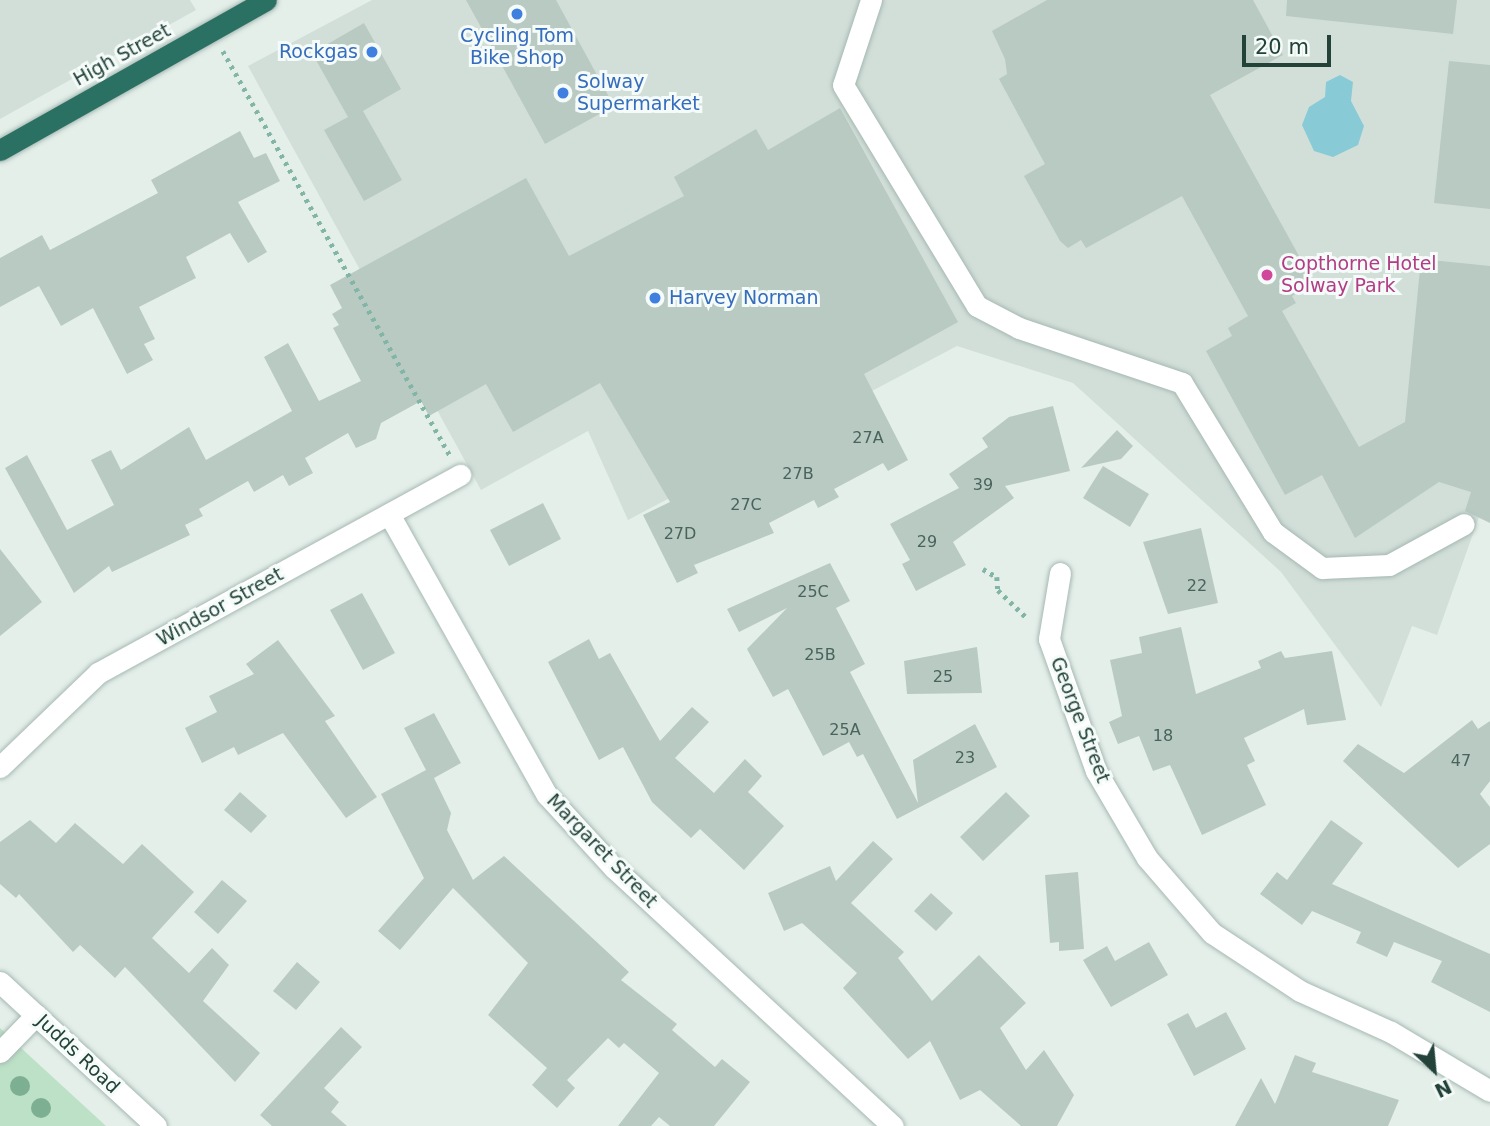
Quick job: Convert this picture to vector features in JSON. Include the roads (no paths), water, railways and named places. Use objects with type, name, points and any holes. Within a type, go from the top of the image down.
[{"type":"highway","name":"High Street","points":[[0,150],[212,30],[238,7],[266,0]]},
{"type":"street","points":[[871,0],[843,85],[977,306],[1019,328],[1182,383],[1273,532],[1322,568],[1341,572],[1389,565],[1464,524]]},
{"type":"street","name":"Windsor Street","points":[[0,767],[98,673],[460,475]]},
{"type":"street","name":"Margaret Street","points":[[389,514],[547,796],[614,868],[893,1126]]},
{"type":"street","name":"George Street","points":[[1060,573],[1049,639],[1096,771],[1147,858],[1212,933],[1300,991],[1391,1032],[1490,1091]]},
{"type":"street","name":"Judds Road","points":[[0,982],[156,1126]]},
{"type":"street","points":[[0,1052],[36,1015]]},
{"type":"water","points":[[1340,75],[1353,82],[1351,101],[1364,126],[1358,145],[1333,157],[1314,151],[1302,125],[1309,107],[1325,97],[1326,82]]},
{"type":"place","name":"Cycling Tom Bike Shop","points":[[517,14]]},
{"type":"place","name":"Rockgas","points":[[372,52]]},
{"type":"place","name":"Solway Supermarket","points":[[563,93]]},
{"type":"place","name":"Copthorne Hotel Solway Park","points":[[1267,275]]},
{"type":"place","name":"Harvey Norman","points":[[655,298]]}]
